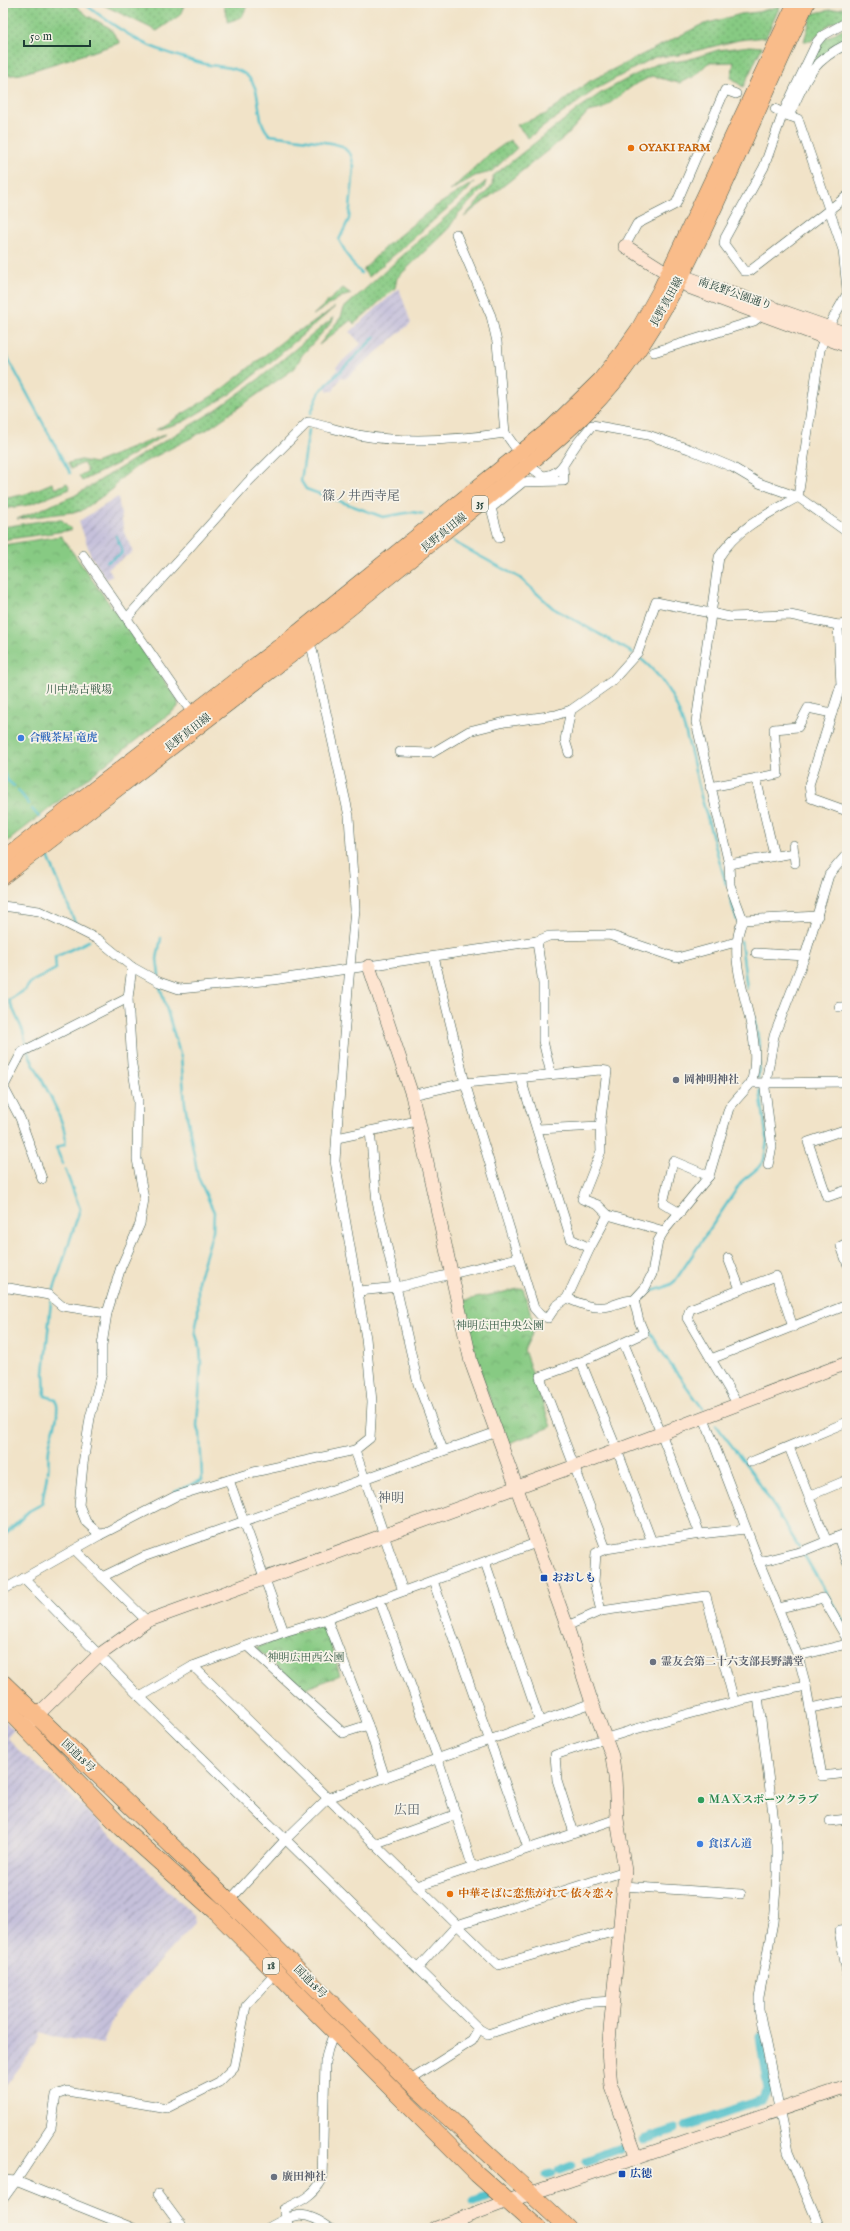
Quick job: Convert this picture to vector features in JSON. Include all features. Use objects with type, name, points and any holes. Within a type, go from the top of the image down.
[{"type":"highway","name":"国道18号","points":[[3,1683],[31,1721],[122,1828],[216,1912],[477,2174],[538,2228]]},
{"type":"highway","name":"国道18号","points":[[3,1705],[31,1721],[229,1901],[410,2081],[568,2228]]},
{"type":"main road","name":"長野真田線","points":[[3,859],[192,713],[303,637],[487,504],[522,469],[552,427],[600,380],[676,277],[800,5]]},
{"type":"main road","name":"長野真田線","points":[[3,876],[303,637],[522,469]]},
{"type":"street","points":[[847,22],[822,36],[817,42],[764,167],[724,244],[744,271],[750,271],[847,196]]},
{"type":"street","points":[[786,114],[812,68],[824,57],[847,44]]},
{"type":"street","points":[[676,277],[625,246],[637,224],[676,204],[725,90],[736,94]]},
{"type":"street","points":[[775,109],[798,119],[843,250],[847,289]]},
{"type":"street","points":[[456,234],[491,316],[497,342],[505,434],[522,469],[547,479]]},
{"type":"street","name":"南長野公園通り","points":[[676,277],[762,315],[826,332],[847,334]]},
{"type":"street","name":"南長野公園通り","points":[[676,277],[826,332],[847,346]]},
{"type":"street","points":[[798,497],[826,332],[847,294]]},
{"type":"street","points":[[654,352],[754,321],[762,315]]},
{"type":"street","points":[[127,618],[247,483],[308,422],[359,435],[411,440],[469,438],[505,434]]},
{"type":"street","points":[[547,479],[563,466],[574,446],[592,426],[648,435],[689,449],[732,468],[760,483],[798,497],[847,532]]},
{"type":"street","points":[[522,469],[538,473],[547,479]]},
{"type":"street","points":[[567,1298],[592,1307],[609,1306],[624,1300],[634,1300],[645,1288],[652,1274],[658,1241],[664,1231],[709,1176],[729,1108],[751,1083],[756,1053],[754,1038],[741,986],[736,942],[737,934],[743,920],[730,885],[729,864],[696,722],[719,557],[729,541],[751,524],[798,497]]},
{"type":"street","points":[[487,504],[498,538]]},
{"type":"street","points":[[83,555],[192,713]]},
{"type":"street","points":[[400,752],[432,753],[469,731],[505,722],[556,715],[571,710],[612,681],[635,655],[656,602],[730,617],[790,615],[843,624],[841,685],[809,785],[811,798],[847,811]]},
{"type":"street","points":[[3,1590],[100,1535],[176,1496],[254,1472],[355,1450],[370,1438],[372,1402],[366,1338],[359,1291],[348,1242],[336,1161],[355,909],[349,816],[312,649],[303,637]]},
{"type":"street","points":[[710,787],[778,774],[774,729],[798,727],[808,708],[832,713]]},
{"type":"street","points":[[569,753],[565,740],[571,710]]},
{"type":"street","points":[[756,778],[774,856]]},
{"type":"street","points":[[729,864],[774,856],[794,849],[795,863]]},
{"type":"street","points":[[768,1165],[772,1147],[765,1088],[774,1036],[805,956],[830,875],[847,854]]},
{"type":"street","points":[[3,906],[40,911],[99,940],[132,967],[159,982],[178,989],[273,980],[434,957],[537,941],[549,936],[609,935],[677,958],[736,942]]},
{"type":"street","points":[[743,920],[818,916]]},
{"type":"street","points":[[537,941],[543,984],[543,1041],[552,1074]]},
{"type":"street","points":[[756,953],[805,956]]},
{"type":"street","points":[[434,957],[465,1084],[534,1308],[540,1316],[548,1318],[556,1306],[567,1298],[590,1248],[608,1215]]},
{"type":"street","points":[[369,966],[412,1095],[471,1362],[567,1626],[592,1703],[606,1738],[615,1777],[617,1819],[625,1871],[608,2052],[611,2086],[637,2158]]},
{"type":"street","points":[[100,1535],[86,1522],[78,1505],[90,1418],[102,1373],[102,1345],[107,1314],[121,1267],[140,1224],[144,1199],[137,1160],[138,1101],[132,1065],[128,998],[132,967]]},
{"type":"street","points":[[42,1179],[20,1118],[3,1087],[22,1052],[128,998]]},
{"type":"street","points":[[412,1095],[465,1084],[521,1079],[552,1074],[606,1071],[600,1126],[601,1151],[582,1199],[598,1205],[608,1215],[664,1231]]},
{"type":"street","points":[[521,1079],[571,1239],[590,1248]]},
{"type":"street","points":[[751,1083],[847,1082]]},
{"type":"street","points":[[337,1138],[417,1121]]},
{"type":"street","points":[[537,1129],[600,1126]]},
{"type":"street","points":[[847,1129],[808,1142],[827,1197],[847,1190]]},
{"type":"street","points":[[370,1131],[378,1202],[418,1384],[443,1450]]},
{"type":"street","points":[[680,1213],[663,1203],[673,1161],[709,1176]]},
{"type":"street","points":[[847,1243],[841,1246],[847,1263]]},
{"type":"street","points":[[359,1291],[397,1287],[518,1258]]},
{"type":"street","points":[[728,1258],[740,1289]]},
{"type":"street","points":[[738,1405],[687,1318],[690,1309],[776,1276],[793,1327]]},
{"type":"street","points":[[3,1290],[9,1288],[49,1295],[62,1306],[107,1314]]},
{"type":"street","points":[[606,1549],[540,1377],[624,1344],[644,1333],[639,1321],[634,1300]]},
{"type":"street","points":[[711,1359],[847,1305]]},
{"type":"street","points":[[624,1344],[661,1433],[700,1534]]},
{"type":"street","points":[[581,1362],[652,1542]]},
{"type":"street","points":[[31,1721],[99,1655],[147,1620],[575,1466],[847,1363]]},
{"type":"street","points":[[704,1418],[759,1562],[798,1656],[806,1686],[822,1776],[847,1773]]},
{"type":"street","points":[[751,1462],[847,1422]]},
{"type":"street","points":[[102,1577],[143,1557],[497,1432]]},
{"type":"street","points":[[788,1447],[827,1542]]},
{"type":"street","points":[[355,1450],[403,1591]]},
{"type":"street","points":[[229,1480],[284,1632]]},
{"type":"street","points":[[809,1496],[847,1480]]},
{"type":"street","points":[[601,1611],[594,1582],[596,1553],[606,1549],[700,1534],[746,1529]]},
{"type":"street","points":[[759,1562],[827,1542],[847,1533]]},
{"type":"street","points":[[838,1537],[847,1562]]},
{"type":"street","points":[[140,1697],[193,1666],[284,1632],[327,1619],[536,1543]]},
{"type":"street","points":[[75,1550],[147,1620]]},
{"type":"street","points":[[485,1562],[540,1722]]},
{"type":"street","points":[[24,1578],[140,1697],[418,1968],[478,2029],[488,2034],[582,2003],[612,2001]]},
{"type":"street","points":[[433,1580],[528,1848]]},
{"type":"street","points":[[567,1626],[601,1611],[706,1596],[734,1701]]},
{"type":"street","points":[[779,1608],[823,1598],[847,1639]]},
{"type":"street","points":[[379,1599],[438,1759],[457,1814],[473,1868]]},
{"type":"street","points":[[327,1619],[368,1725],[385,1778]]},
{"type":"street","points":[[798,1656],[847,1644]]},
{"type":"street","points":[[248,1646],[342,1733],[368,1725]]},
{"type":"street","points":[[193,1666],[498,1965],[619,1930]]},
{"type":"street","points":[[574,1833],[557,1780],[555,1756],[606,1738],[734,1701],[806,1686]]},
{"type":"street","points":[[758,1696],[777,1844],[777,1876],[772,1922],[759,1997],[759,2010],[778,2110],[788,2152],[820,2228]]},
{"type":"street","points":[[810,1708],[847,1701]]},
{"type":"street","points":[[229,1901],[286,1839],[328,1798],[592,1703]]},
{"type":"street","points":[[374,1844],[457,1814]]},
{"type":"street","points":[[417,1886],[617,1819]]},
{"type":"street","points":[[830,1822],[847,1819]]},
{"type":"street","points":[[418,1968],[458,1925],[625,1871]]},
{"type":"street","points":[[623,1886],[741,1894]]},
{"type":"street","points":[[847,1930],[839,1931],[847,1973]]},
{"type":"street","points":[[3,2199],[50,2128],[56,2095],[67,2091],[167,2108],[219,2082],[234,2067],[246,2006],[277,1972]]},
{"type":"street","points":[[410,2081],[472,2041],[478,2029]]},
{"type":"street","points":[[289,2228],[284,2209],[299,2203],[314,2192],[322,2180],[325,2062],[335,2030]]},
{"type":"street","points":[[436,2228],[460,2223],[508,2201],[847,2087]]},
{"type":"street","points":[[3,2180],[16,2181],[133,2228]]},
{"type":"street","points":[[158,2194],[182,2226],[166,2228]]},
{"type":"street","points":[[268,2228],[286,2218],[298,2215],[314,2216],[330,2228]]},
{"type":"shaded area","points":[[399,288],[411,323],[345,379],[341,377],[333,391],[328,391],[324,385],[338,370],[336,367],[361,344],[350,332]]},
{"type":"shaded area","points":[[118,497],[124,532],[133,552],[108,568],[113,576],[106,579],[91,556],[79,521]]},
{"type":"shaded area","points":[[3,1719],[14,1730],[7,1737],[23,1755],[53,1778],[194,1916],[195,1923],[161,1959],[115,2012],[103,2044],[52,2036],[40,2032],[36,2045],[3,2090]]},
{"type":"green space","points":[[3,3],[72,3],[88,16],[110,28],[120,43],[21,74],[3,76]]},
{"type":"green space","points":[[99,3],[185,3],[180,15],[157,31]]},
{"type":"green space","points":[[223,3],[248,3],[242,17],[228,22]]},
{"type":"green space","points":[[780,6],[766,37],[739,40],[679,55],[655,57],[596,89],[528,138],[517,125],[546,114],[590,81],[701,25],[741,14],[758,12]]},
{"type":"green space","points":[[847,7],[847,16],[827,26],[812,41],[804,41],[812,14]]},
{"type":"green space","points":[[847,26],[847,40],[840,43],[808,67],[822,41]]},
{"type":"green space","points":[[750,46],[762,47],[743,87],[731,78],[734,62],[708,63],[693,77],[679,83],[652,76],[634,85],[602,109],[588,112],[566,136],[464,217],[492,186],[493,176],[578,109],[601,93],[657,64],[687,60],[718,50]]},
{"type":"green space","points":[[510,140],[517,148],[491,172],[475,176],[450,191],[482,160]]},
{"type":"green space","points":[[486,181],[484,188],[458,214],[449,228],[397,278],[395,288],[354,324],[351,320],[319,345],[341,317],[344,308]]},
{"type":"green space","points":[[474,182],[467,191],[369,277],[363,270],[385,247],[433,208]]},
{"type":"green space","points":[[343,288],[351,294],[341,297],[313,315]]},
{"type":"green space","points":[[335,307],[278,356],[230,394],[183,422],[156,430],[217,393],[293,333],[307,327]]},
{"type":"green space","points":[[334,317],[332,322],[302,355],[295,368],[208,429],[137,466],[119,480],[113,489],[81,511],[17,519],[74,496],[214,411],[259,379]]},
{"type":"green space","points":[[166,434],[119,463],[82,481],[79,476],[88,471],[83,463],[71,469],[68,463],[81,460],[95,463]]},
{"type":"green space","points":[[52,483],[55,489],[67,483],[70,489],[28,505],[3,509],[3,499],[26,494]]},
{"type":"green space","points":[[47,520],[62,520],[72,530],[3,540],[3,527]]},
{"type":"green space","name":"川中島古戦場","points":[[61,536],[178,700],[178,707],[3,845],[3,545]]},
{"type":"green space","name":"神明広田中央公園","points":[[523,1288],[535,1328],[524,1350],[551,1427],[507,1444],[473,1354],[462,1301]]},
{"type":"green space","name":"神明広田西公園","points":[[324,1624],[340,1675],[302,1690],[256,1648],[282,1637]]},
{"type":"waterway","points":[[83,3],[124,32],[150,46],[198,62],[232,68],[242,72],[252,81],[262,121],[265,129],[270,135],[331,143],[342,146],[351,155],[354,167],[349,219],[339,240],[351,262],[361,273]]},
{"type":"waterway","points":[[311,413],[320,391],[375,337]]},
{"type":"waterway","points":[[3,349],[70,473]]},
{"type":"waterway","points":[[309,430],[301,481],[306,489],[383,517],[412,512],[423,514]]},
{"type":"waterway","points":[[107,562],[121,554],[122,549],[116,536]]},
{"type":"waterway","points":[[452,541],[520,578],[553,608],[633,653]]},
{"type":"waterway","points":[[637,656],[653,670],[665,685],[682,720],[701,796],[726,884]]},
{"type":"waterway","points":[[3,771],[7,780],[14,786]]},
{"type":"waterway","points":[[18,790],[29,804]]},
{"type":"waterway","points":[[32,809],[39,817]]},
{"type":"waterway","points":[[48,856],[76,925]]},
{"type":"waterway","points":[[730,898],[737,921]]},
{"type":"waterway","points":[[159,975],[157,959],[161,938]]},
{"type":"waterway","points":[[27,1048],[23,1031],[9,1000],[25,990],[31,982],[56,969],[55,957],[89,941]]},
{"type":"waterway","points":[[741,941],[747,989]]},
{"type":"waterway","points":[[160,987],[181,1057],[185,1104],[198,1177],[214,1212],[213,1231],[198,1281],[198,1314],[195,1332],[200,1347],[201,1363],[197,1426],[200,1433],[202,1480],[175,1492]]},
{"type":"waterway","points":[[754,1018],[758,1033],[758,1078]]},
{"type":"waterway","points":[[28,1052],[58,1112],[62,1124],[65,1135],[65,1144],[56,1148],[63,1164]]},
{"type":"waterway","points":[[640,1309],[641,1297],[675,1281],[742,1181],[758,1168],[764,1160],[767,1141],[760,1090]]},
{"type":"waterway","points":[[52,1295],[80,1209],[65,1169]]},
{"type":"waterway","points":[[48,1472],[50,1442],[57,1418],[56,1399],[45,1396],[44,1373],[51,1301]]},
{"type":"waterway","points":[[644,1322],[668,1361],[703,1409]]},
{"type":"waterway","points":[[716,1425],[754,1475],[799,1547]]},
{"type":"waterway","points":[[3,1537],[29,1511],[42,1504],[47,1475]]},
{"type":"waterway","points":[[804,1555],[847,1628]]},
{"type":"waterway","points":[[686,2126],[762,2100],[768,2090],[760,2037]]},
{"type":"waterway","points":[[643,2140],[675,2129]]},
{"type":"waterway","points":[[586,2161],[621,2148]]},
{"type":"waterway","points":[[559,2171],[572,2166]]},
{"type":"waterway","points":[[547,2175],[551,2174]]},
{"type":"waterway","points":[[474,2202],[487,2197]]},
{"type":"place","name":"OYAKI FARM","points":[[631,148]]},
{"type":"place","name":"合戦茶屋 竜虎","points":[[21,738]]},
{"type":"place","name":"岡神明神社","points":[[676,1080]]},
{"type":"place","name":"おおしも","points":[[544,1578]]},
{"type":"place","name":"霊友会第二十六支部長野講堂","points":[[653,1662]]},
{"type":"place","name":"ＭＡＸスポーツクラブ","points":[[701,1800]]},
{"type":"place","name":"食ぱん道","points":[[700,1844]]},
{"type":"place","name":"中華そばに恋焦がれて 依々恋々","points":[[450,1894]]},
{"type":"place","name":"広徳","points":[[622,2174]]},
{"type":"place","name":"廣田神社","points":[[274,2177]]},
{"type":"district","name":"篠ノ井西寺尾","points":[[361,496]]},
{"type":"district","name":"神明","points":[[391,1498]]},
{"type":"district","name":"広田","points":[[407,1810]]}]
